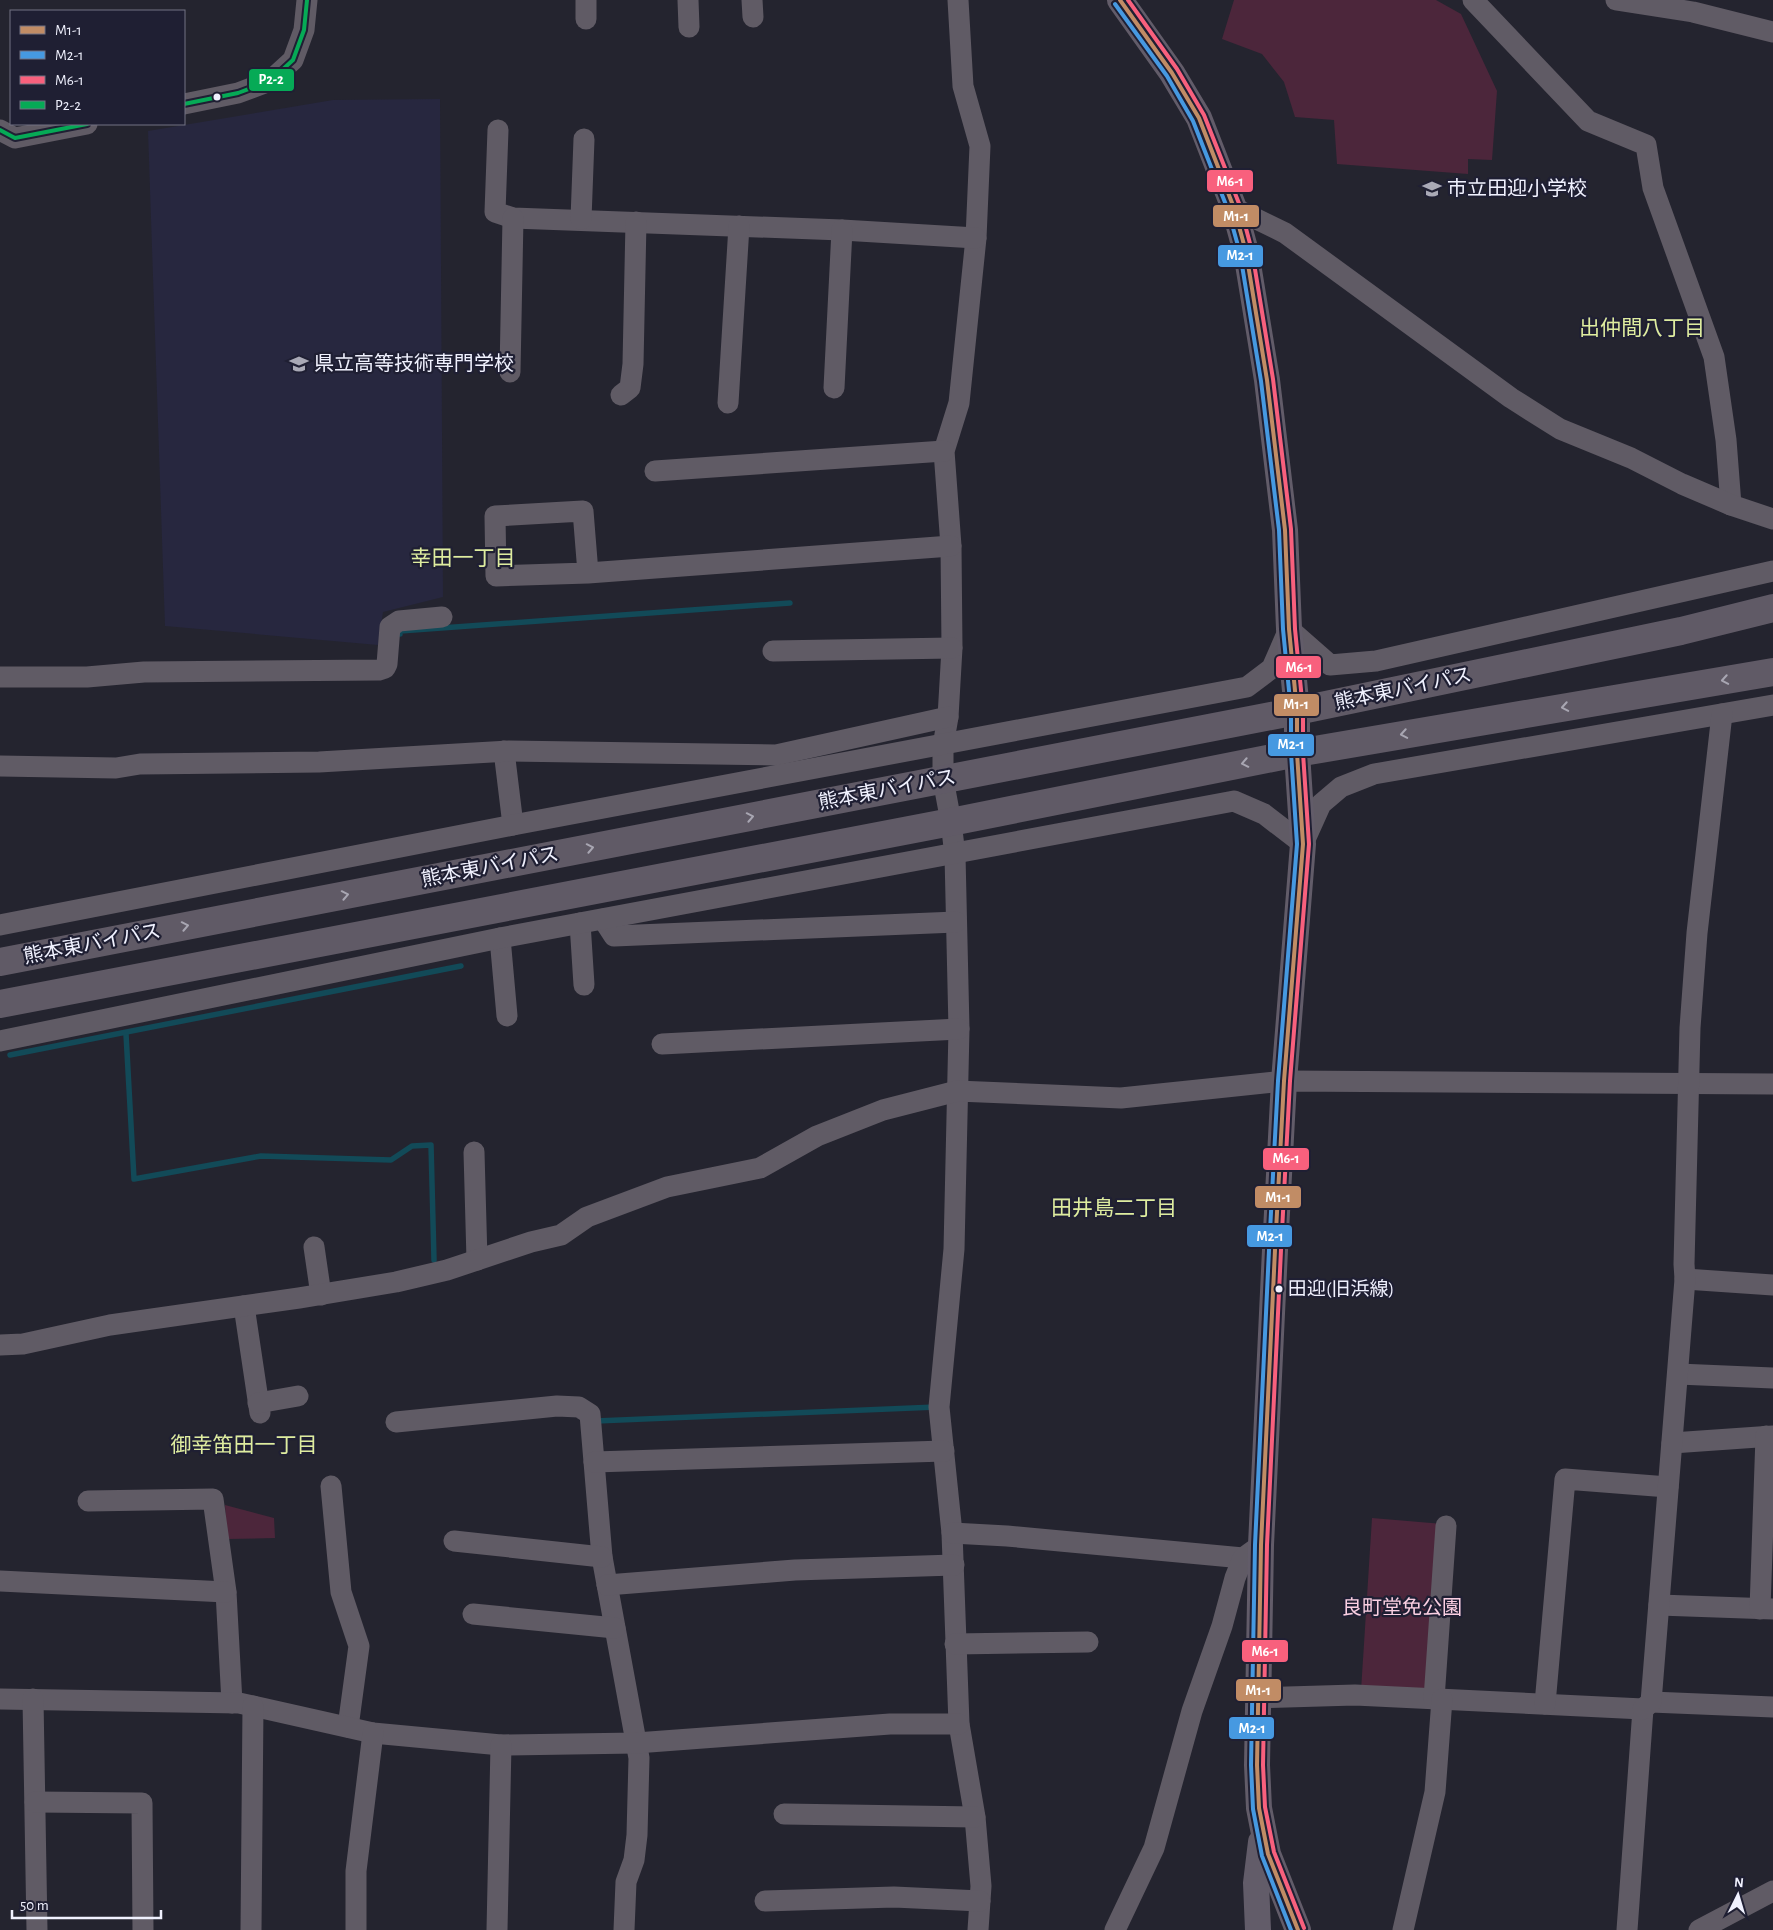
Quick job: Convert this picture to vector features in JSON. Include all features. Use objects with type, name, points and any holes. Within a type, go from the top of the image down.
[{"type":"highway","name":"熊本東バイパス","points":[[0,962],[1297,711],[1681,631],[1773,608]]},
{"type":"highway","name":"熊本東バイパス","points":[[0,1004],[951,822],[1297,752],[1773,672]]},
{"type":"main road","points":[[1120,0],[1172,73],[1198,118],[1234,208],[1246,252],[1267,380],[1285,530],[1289,629],[1297,711],[1297,752],[1303,844],[1284,1081],[1252,1552],[1257,1698],[1258,1808],[1268,1854],[1298,1930]]},
{"type":"main road","points":[[1258,1930],[1256,1883],[1262,1828]]},
{"type":"street","points":[[185,104],[238,93],[270,81],[292,60],[304,30],[307,0]]},
{"type":"street","points":[[688,0],[689,27]]},
{"type":"street","points":[[958,0],[963,86],[980,146],[976,238],[959,403],[944,451],[951,546],[952,648],[948,717],[943,746],[943,779],[955,855],[959,1029],[954,1249],[940,1407],[954,1565],[959,1724],[975,1817],[981,1886],[978,1930]]},
{"type":"street","points":[[1473,0],[1588,121],[1646,145],[1653,188],[1714,357],[1726,440],[1731,505]]},
{"type":"street","points":[[1616,0],[1693,12],[1773,32]]},
{"type":"street","points":[[0,130],[15,138],[82,125]]},
{"type":"street","points":[[498,130],[495,212],[513,218],[842,230],[976,238]]},
{"type":"street","points":[[581,220],[584,139]]},
{"type":"street","points":[[1234,208],[1285,233],[1511,398],[1560,428],[1631,458],[1731,505],[1773,519]]},
{"type":"street","points":[[510,372],[513,218]]},
{"type":"street","points":[[621,396],[630,388],[633,364],[636,222]]},
{"type":"street","points":[[728,403],[739,226]]},
{"type":"street","points":[[834,388],[842,230]]},
{"type":"street","points":[[655,471],[944,451]]},
{"type":"street","points":[[588,573],[583,511],[495,516],[496,576],[588,573],[951,546]]},
{"type":"street","points":[[0,925],[513,825],[1247,688],[1272,668],[1289,629],[1330,665],[1376,661],[1773,571]]},
{"type":"street","points":[[0,677],[87,677],[144,672],[379,670],[385,668],[387,664],[390,627],[399,621],[442,617]]},
{"type":"street","points":[[773,651],[952,648]]},
{"type":"street","points":[[0,1041],[500,938],[955,855],[1234,801],[1264,814],[1303,844],[1321,804],[1341,787],[1374,774],[1773,705]]},
{"type":"street","points":[[1627,1930],[1647,1706],[1659,1605],[1686,1279],[1684,1264],[1690,1028],[1697,933],[1722,714]]},
{"type":"street","points":[[0,766],[116,768],[140,764],[319,762],[504,751],[776,755],[948,717]]},
{"type":"street","points":[[504,751],[513,825]]},
{"type":"street","points":[[603,919],[614,936],[956,922]]},
{"type":"street","points":[[580,923],[584,985]]},
{"type":"street","points":[[500,938],[507,1016]]},
{"type":"street","points":[[662,1044],[959,1029]]},
{"type":"street","points":[[0,1345],[22,1344],[110,1325],[320,1295],[396,1282],[447,1270],[531,1242],[561,1235],[587,1217],[667,1188],[760,1168],[817,1136],[883,1110],[957,1091],[1121,1098],[1284,1081],[1688,1085],[1773,1084]]},
{"type":"street","points":[[474,1152],[477,1260]]},
{"type":"street","points":[[314,1247],[320,1295]]},
{"type":"street","points":[[1686,1279],[1773,1285]]},
{"type":"street","points":[[244,1306],[259,1408],[298,1396]]},
{"type":"street","points":[[1678,1374],[1773,1378]]},
{"type":"street","points":[[396,1422],[558,1406],[579,1407],[590,1414],[602,1556],[639,1758],[638,1835],[634,1860],[626,1882],[624,1930]]},
{"type":"street","points":[[1659,1605],[1767,1609],[1769,1436],[1672,1443]]},
{"type":"street","points":[[594,1462],[944,1450]]},
{"type":"street","points":[[1545,1704],[1565,1479],[1668,1487]]},
{"type":"street","points":[[331,1486],[341,1592],[359,1646],[348,1727]]},
{"type":"street","points":[[88,1501],[214,1499],[226,1592],[232,1703]]},
{"type":"street","points":[[1403,1930],[1436,1792],[1446,1526]]},
{"type":"street","points":[[952,1533],[1252,1552],[1235,1578],[1222,1626],[1192,1711],[1154,1848],[1115,1930]]},
{"type":"street","points":[[454,1541],[602,1556]]},
{"type":"street","points":[[607,1585],[795,1570],[954,1565]]},
{"type":"street","points":[[0,1581],[226,1592]]},
{"type":"street","points":[[473,1614],[616,1628]]},
{"type":"street","points":[[955,1644],[1088,1642]]},
{"type":"street","points":[[1257,1698],[1355,1695],[1545,1704],[1773,1707]]},
{"type":"street","points":[[0,1699],[232,1703],[372,1733],[500,1744],[636,1743],[890,1724],[959,1724]]},
{"type":"street","points":[[33,1699],[37,1930]]},
{"type":"street","points":[[251,1930],[252,1706]]},
{"type":"street","points":[[356,1930],[356,1871],[372,1733]]},
{"type":"street","points":[[497,1930],[500,1744]]},
{"type":"street","points":[[34,1802],[142,1803],[143,1930]]},
{"type":"street","points":[[784,1814],[975,1817]]},
{"type":"street","points":[[1699,1930],[1773,1891]]},
{"type":"street","points":[[765,1901],[894,1897],[980,1901]]},
{"type":"shaded area","name":"県立高等技術専門学校","points":[[440,99],[443,597],[383,612],[378,645],[165,626],[148,131],[333,100]]},
{"type":"green space","points":[[1234,0],[1436,0],[1461,14],[1497,91],[1492,160],[1468,159],[1468,174],[1337,164],[1334,120],[1295,117],[1284,82],[1262,54],[1222,39]]},
{"type":"green space","points":[[225,1505],[274,1518],[275,1538],[227,1539]]},
{"type":"green space","name":"良町堂免公園","points":[[1372,1518],[1443,1524],[1431,1695],[1361,1691]]},
{"type":"waterway","points":[[400,634],[400,631],[790,603]]},
{"type":"waterway","points":[[10,1055],[461,966]]},
{"type":"waterway","points":[[126,1034],[134,1179],[261,1156],[391,1160],[412,1146],[431,1145],[434,1260]]},
{"type":"waterway","points":[[596,1421],[936,1407]]},
{"type":"transit line","name":"P2-2","points":[[185,104],[238,93],[270,81],[293,60],[304,30],[307,0]]},
{"type":"transit line","name":"M1-1","points":[[1120,0],[1172,73],[1199,118],[1234,208],[1246,252],[1267,380],[1285,530],[1289,629],[1297,711],[1297,753],[1303,844],[1284,1081],[1275,1250],[1261,1545],[1257,1765],[1259,1808],[1268,1854],[1298,1930]]},
{"type":"transit line","name":"M6-1","points":[[1128,0],[1177,69],[1204,115],[1240,206],[1252,251],[1273,379],[1291,529],[1295,629],[1303,710],[1303,753],[1309,844],[1290,1081],[1281,1250],[1267,1545],[1263,1765],[1265,1807],[1274,1852],[1304,1928]]},
{"type":"transit line","name":"M2-1","points":[[1115,4],[1167,76],[1193,121],[1228,210],[1240,253],[1261,381],[1279,530],[1283,629],[1291,711],[1291,753],[1297,844],[1278,1081],[1269,1250],[1255,1545],[1251,1765],[1253,1809],[1262,1856],[1291,1930]]},
{"type":"transit line","name":"P2-2","points":[[0,130],[15,138],[82,125]]},
{"type":"place","name":"市立田迎小学校","points":[[1432,189]]},
{"type":"place","name":"県立高等技術専門学校","points":[[299,364]]},
{"type":"place","name":"田迎(旧浜線)","points":[[1279,1289]]},
{"type":"district","name":"出仲間八丁目","points":[[1642,328]]},
{"type":"district","name":"幸田一丁目","points":[[463,558]]},
{"type":"district","name":"田井島二丁目","points":[[1114,1208]]},
{"type":"district","name":"御幸笛田一丁目","points":[[244,1445]]}]
